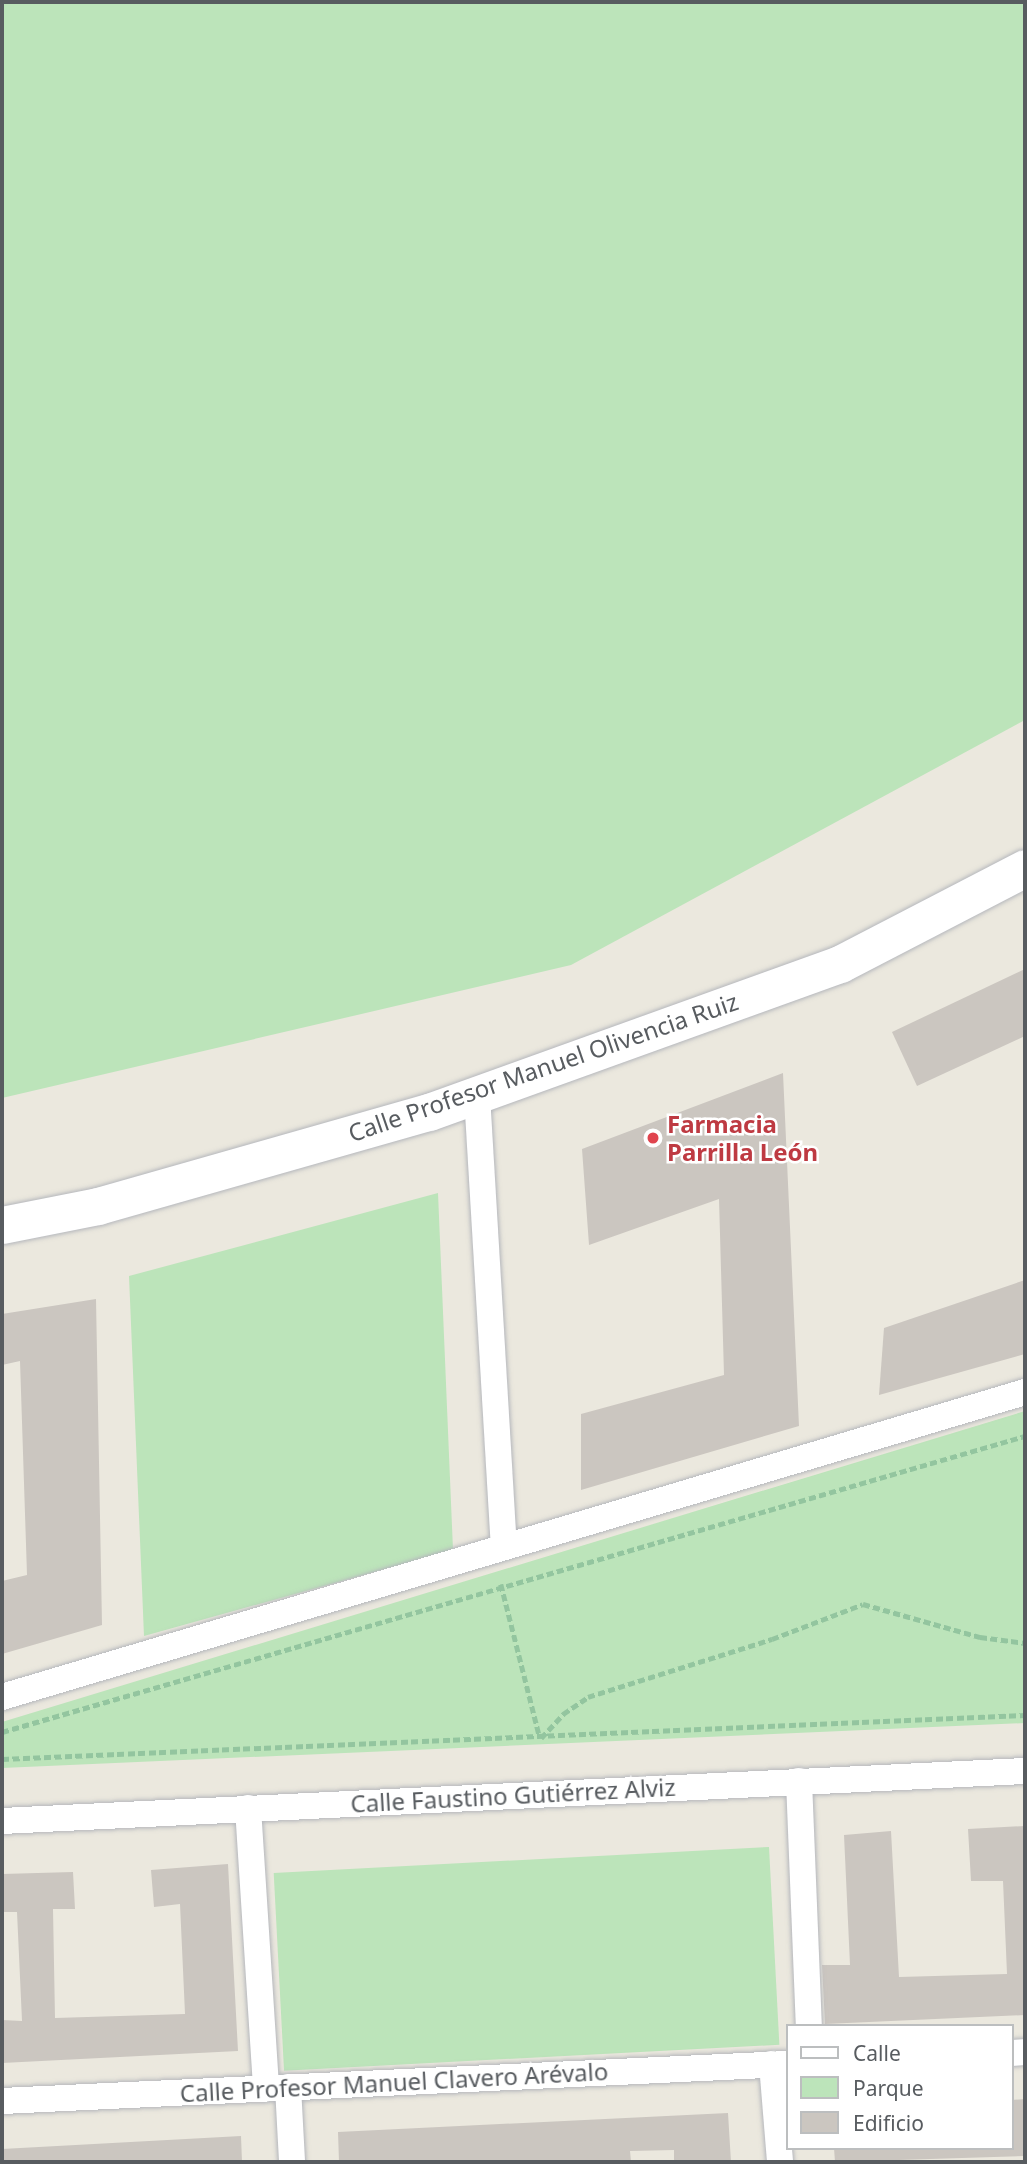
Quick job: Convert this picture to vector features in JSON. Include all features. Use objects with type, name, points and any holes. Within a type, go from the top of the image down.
[{"type":"street","name":"Calle Profesor Manuel Olivencia Ruiz","points":[[2,1225],[98,1206],[477,1095],[840,964],[1025,868]]},
{"type":"street","points":[[477,1095],[497,1548]]},
{"type":"street","points":[[2,1697],[1025,1392]]},
{"type":"street","name":"Calle Faustino Gutiérrez Alviz","points":[[2,1821],[1025,1771]]},
{"type":"street","points":[[799,1781],[808,2024]]},
{"type":"street","points":[[248,1808],[277,2087],[292,2162]]},
{"type":"street","points":[[780,2064],[780,2162]]},
{"type":"street","name":"Calle Profesor Manuel Clavero Arévalo","points":[[2,2101],[780,2064]]},
{"type":"path","points":[[2,1732],[501,1585],[1025,1436]]},
{"type":"path","points":[[497,1548],[501,1585],[540,1739]]},
{"type":"path","points":[[540,1739],[563,1714],[588,1698],[772,1639],[863,1604],[980,1637],[1025,1643]]},
{"type":"path","points":[[2,1759],[540,1739],[1025,1715]]},
{"type":"green space","points":[[2,2],[1025,2],[1025,720],[571,965],[2,1098]]},
{"type":"green space","points":[[438,1193],[453,1550],[144,1636],[129,1276]]},
{"type":"green space","points":[[1025,1411],[1025,1723],[2,1768],[2,1722]]},
{"type":"green space","points":[[769,1847],[779,2045],[284,2071],[274,1873]]},
{"type":"building","points":[[1025,969],[1025,1036],[917,1086],[892,1032]]},
{"type":"building","points":[[783,1073],[799,1426],[581,1490],[581,1414],[724,1375],[719,1199],[589,1245],[582,1149]]},
{"type":"building","points":[[1025,1280],[1025,1354],[879,1395],[884,1328]]},
{"type":"building","points":[[96,1299],[102,1625],[2,1654],[2,1581],[27,1575],[20,1361],[2,1365],[2,1314]]},
{"type":"building","points":[[1025,1826],[1025,2015],[825,2024],[822,1965],[850,1965],[844,1835],[891,1831],[899,1977],[1007,1974],[1003,1881],[971,1881],[968,1829]]},
{"type":"building","points":[[228,1864],[238,2051],[2,2063],[2,2020],[22,2021],[17,1912],[2,1912],[2,1874],[73,1872],[75,1909],[53,1909],[55,2018],[185,2014],[180,1904],[154,1907],[151,1870]]},
{"type":"building","points":[[1025,2099],[1025,2156],[835,2162],[834,2150],[1013,2150],[1013,2100]]},
{"type":"building","points":[[728,2113],[731,2162],[674,2162],[674,2150],[630,2151],[631,2162],[339,2162],[338,2132]]},
{"type":"building","points":[[241,2136],[242,2162],[2,2162],[2,2149]]},
{"type":"place","name":"Farmacia Parrilla León","points":[[653,1138]]}]
